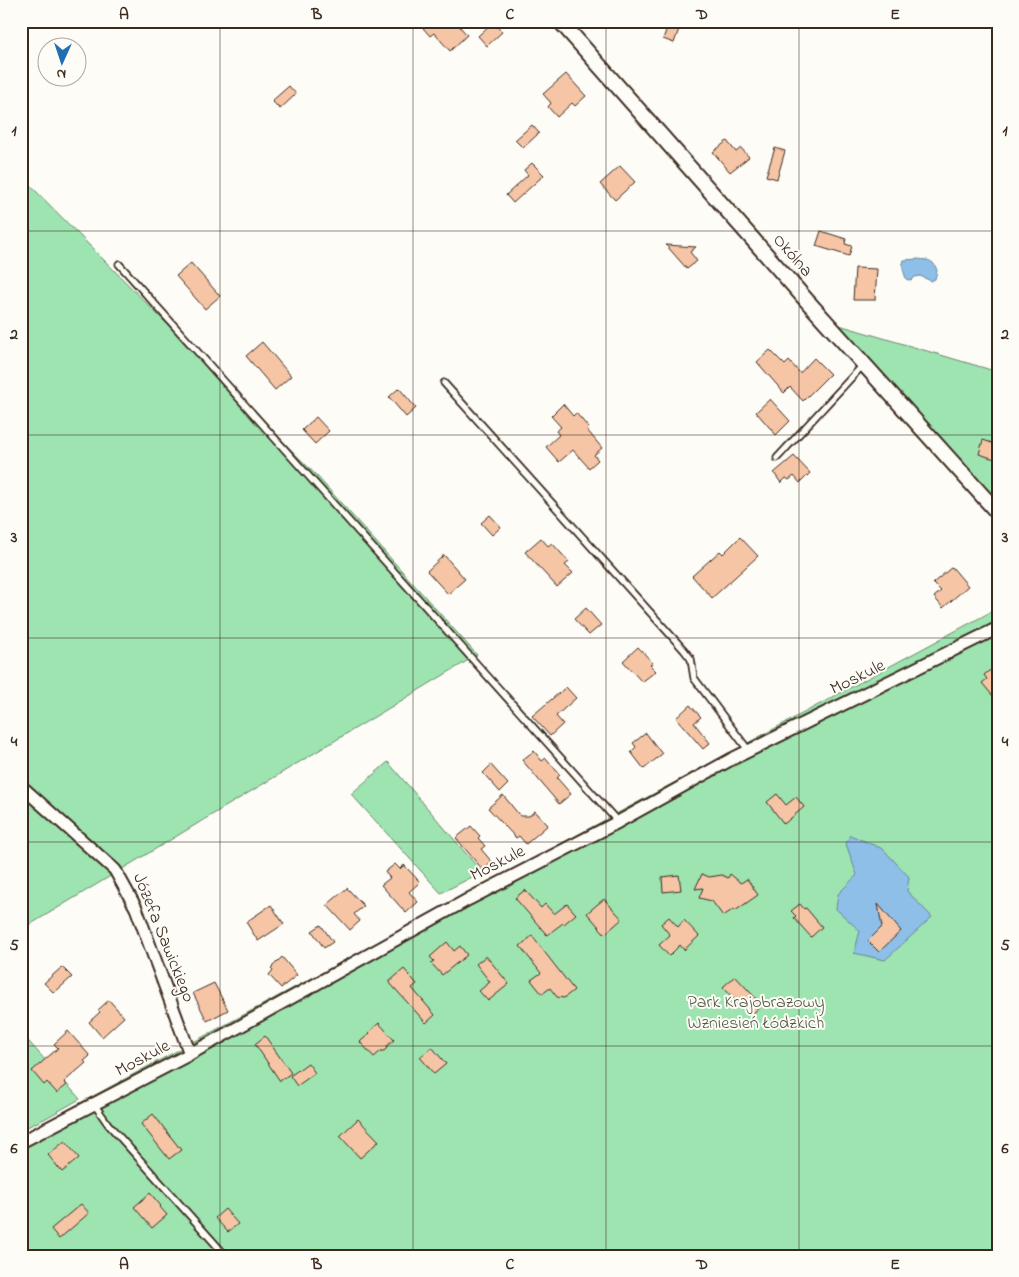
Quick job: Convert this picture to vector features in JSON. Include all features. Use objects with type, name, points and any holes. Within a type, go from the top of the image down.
[{"type":"street","name":"Okólna","points":[[560,21],[998,514]]},
{"type":"street","name":"Moskule","points":[[21,1142],[190,1054],[468,899],[618,822],[713,769],[998,628]]},
{"type":"street","name":"Józefa Sawickiego","points":[[21,786],[115,870],[136,908],[190,1054]]},
{"type":"lane","points":[[119,264],[618,822]]},
{"type":"lane","points":[[776,458],[864,364]]},
{"type":"lane","points":[[444,383],[684,650],[691,659],[694,678],[749,751]]},
{"type":"lane","points":[[94,1104],[108,1124],[226,1256]]},
{"type":"green space","points":[[21,176],[316,475],[477,655],[21,930]]},
{"type":"green space","points":[[819,319],[998,372],[998,520]]},
{"type":"green space","name":"Park Krajobrazowy Wzniesień Łódzkich","points":[[998,608],[998,1256],[21,1256],[21,1135]]},
{"type":"green space","points":[[388,762],[482,872],[441,893],[351,794]]},
{"type":"green space","points":[[21,1033],[80,1099],[21,1130]]},
{"type":"water","points":[[904,260],[930,261],[934,264],[937,271],[935,279],[931,281],[920,276],[915,277],[911,281],[906,279],[903,267]]},
{"type":"water","points":[[850,835],[883,849],[909,877],[907,891],[932,917],[885,960],[854,953],[860,931],[836,909],[838,894],[857,875],[846,844]]},
{"type":"building","points":[[417,21],[455,21],[467,35],[450,51],[434,33],[430,36]]},
{"type":"building","points":[[493,22],[502,32],[487,46],[478,36]]},
{"type":"building","points":[[668,25],[679,29],[674,43],[663,39]]},
{"type":"building","points":[[566,74],[586,96],[575,106],[572,103],[557,117],[548,107],[551,103],[543,94]]},
{"type":"building","points":[[289,86],[296,94],[280,109],[272,101]]},
{"type":"building","points":[[532,125],[539,133],[523,148],[515,140]]},
{"type":"building","points":[[727,141],[736,152],[741,148],[749,157],[730,172],[713,152]]},
{"type":"building","points":[[775,148],[785,151],[777,179],[766,176]]},
{"type":"building","points":[[532,163],[544,175],[513,203],[506,195],[528,175],[524,170]]},
{"type":"building","points":[[620,166],[635,182],[615,200],[600,184]]},
{"type":"building","points":[[821,231],[846,239],[845,244],[852,246],[849,256],[816,246]]},
{"type":"building","points":[[666,245],[696,247],[690,252],[697,261],[687,269]]},
{"type":"building","points":[[191,263],[220,296],[205,309],[176,276]]},
{"type":"building","points":[[855,268],[877,269],[875,300],[853,300]]},
{"type":"building","points":[[262,342],[291,376],[275,390],[246,356]]},
{"type":"building","points":[[770,350],[785,365],[789,361],[800,373],[814,358],[830,374],[803,401],[790,387],[784,393],[757,362]]},
{"type":"building","points":[[399,388],[416,408],[406,417],[389,397]]},
{"type":"building","points":[[770,399],[790,421],[776,435],[756,412]]},
{"type":"building","points":[[563,404],[573,416],[576,413],[602,448],[594,455],[598,460],[589,468],[573,450],[559,462],[546,447],[559,435],[556,431],[561,427],[551,416]]},
{"type":"building","points":[[316,417],[329,431],[315,444],[302,430]]},
{"type":"building","points":[[983,440],[998,445],[998,460],[979,454]]},
{"type":"building","points":[[794,456],[810,473],[800,483],[794,476],[789,480],[786,478],[781,483],[774,473]]},
{"type":"building","points":[[490,515],[501,527],[492,535],[481,523]]},
{"type":"building","points":[[740,537],[758,556],[712,598],[692,576],[720,551],[723,554]]},
{"type":"building","points":[[541,538],[548,546],[552,543],[569,562],[565,565],[573,573],[557,587],[525,552]]},
{"type":"building","points":[[444,555],[465,579],[448,594],[427,571]]},
{"type":"building","points":[[952,567],[968,586],[943,608],[934,597],[941,591],[933,583]]},
{"type":"building","points":[[586,608],[601,625],[589,635],[574,619]]},
{"type":"building","points":[[638,647],[653,663],[650,665],[656,671],[642,682],[623,661]]},
{"type":"building","points":[[998,664],[998,702],[982,683],[987,679],[984,675]]},
{"type":"building","points":[[566,687],[576,698],[556,716],[563,724],[550,736],[532,716]]},
{"type":"building","points":[[690,705],[701,717],[694,723],[710,743],[703,749],[676,718]]},
{"type":"building","points":[[646,733],[662,754],[644,769],[631,752],[636,747],[633,743]]},
{"type":"building","points":[[534,751],[542,761],[546,758],[560,775],[557,778],[571,794],[559,804],[522,760]]},
{"type":"building","points":[[491,765],[508,784],[500,792],[483,773]]},
{"type":"building","points":[[777,794],[786,805],[796,797],[804,807],[784,824],[767,802]]},
{"type":"building","points":[[503,795],[520,816],[529,816],[535,811],[548,825],[526,844],[519,836],[516,838],[488,808]]},
{"type":"building","points":[[471,826],[480,836],[478,838],[485,846],[481,849],[492,862],[483,870],[456,838]]},
{"type":"building","points":[[395,864],[400,869],[404,865],[420,882],[409,892],[418,902],[406,913],[381,885],[390,878],[385,872]]},
{"type":"building","points":[[702,874],[709,877],[722,875],[728,878],[730,874],[741,883],[747,879],[758,895],[735,911],[734,909],[723,916],[712,901],[699,898],[703,888],[695,889]]},
{"type":"building","points":[[679,875],[681,890],[663,892],[662,877]]},
{"type":"building","points":[[347,888],[364,906],[354,914],[360,921],[350,930],[327,905]]},
{"type":"building","points":[[525,890],[541,908],[545,904],[554,914],[567,904],[576,914],[547,935],[515,898]]},
{"type":"building","points":[[604,899],[622,919],[605,934],[587,913]]},
{"type":"building","points":[[800,904],[804,909],[806,908],[822,927],[811,937],[794,918],[796,916],[791,911]]},
{"type":"building","points":[[878,904],[901,931],[879,952],[868,941],[882,927]]},
{"type":"building","points":[[271,905],[284,924],[258,941],[246,922]]},
{"type":"building","points":[[669,917],[678,927],[684,920],[699,936],[684,950],[680,945],[669,956],[659,945],[670,935],[661,924]]},
{"type":"building","points":[[321,925],[333,942],[324,948],[312,931]]},
{"type":"building","points":[[532,936],[574,990],[564,998],[557,997],[550,988],[542,994],[531,980],[541,973],[520,946]]},
{"type":"building","points":[[447,942],[454,951],[460,946],[467,955],[442,975],[431,963],[434,961],[430,957]]},
{"type":"building","points":[[486,956],[509,984],[488,1001],[479,991],[490,982],[476,964]]},
{"type":"building","points":[[282,957],[297,975],[281,988],[269,975],[273,970],[271,968]]},
{"type":"building","points":[[62,967],[72,977],[54,993],[44,983]]},
{"type":"building","points":[[404,969],[417,984],[412,988],[435,1015],[426,1023],[389,982]]},
{"type":"building","points":[[735,976],[762,1005],[750,1016],[723,987]]},
{"type":"building","points":[[214,983],[228,1010],[207,1021],[193,993]]},
{"type":"building","points":[[109,1000],[124,1017],[102,1037],[89,1022]]},
{"type":"building","points":[[379,1023],[394,1040],[384,1051],[381,1051],[374,1057],[360,1042]]},
{"type":"building","points":[[68,1031],[90,1056],[84,1061],[86,1063],[64,1082],[67,1085],[57,1093],[47,1082],[44,1085],[32,1071],[58,1048],[54,1044]]},
{"type":"building","points":[[265,1036],[291,1073],[280,1081],[255,1044]]},
{"type":"building","points":[[432,1047],[446,1064],[434,1074],[420,1057]]},
{"type":"building","points":[[308,1063],[315,1073],[297,1086],[290,1076]]},
{"type":"building","points":[[153,1114],[181,1150],[169,1159],[141,1124]]},
{"type":"building","points":[[358,1119],[379,1141],[360,1158],[340,1136]]},
{"type":"building","points":[[65,1141],[79,1158],[62,1172],[48,1155]]},
{"type":"building","points":[[150,1193],[167,1215],[152,1228],[134,1207]]},
{"type":"building","points":[[81,1204],[89,1213],[59,1239],[51,1229]]},
{"type":"building","points":[[225,1209],[238,1224],[228,1232],[215,1218]]}]
